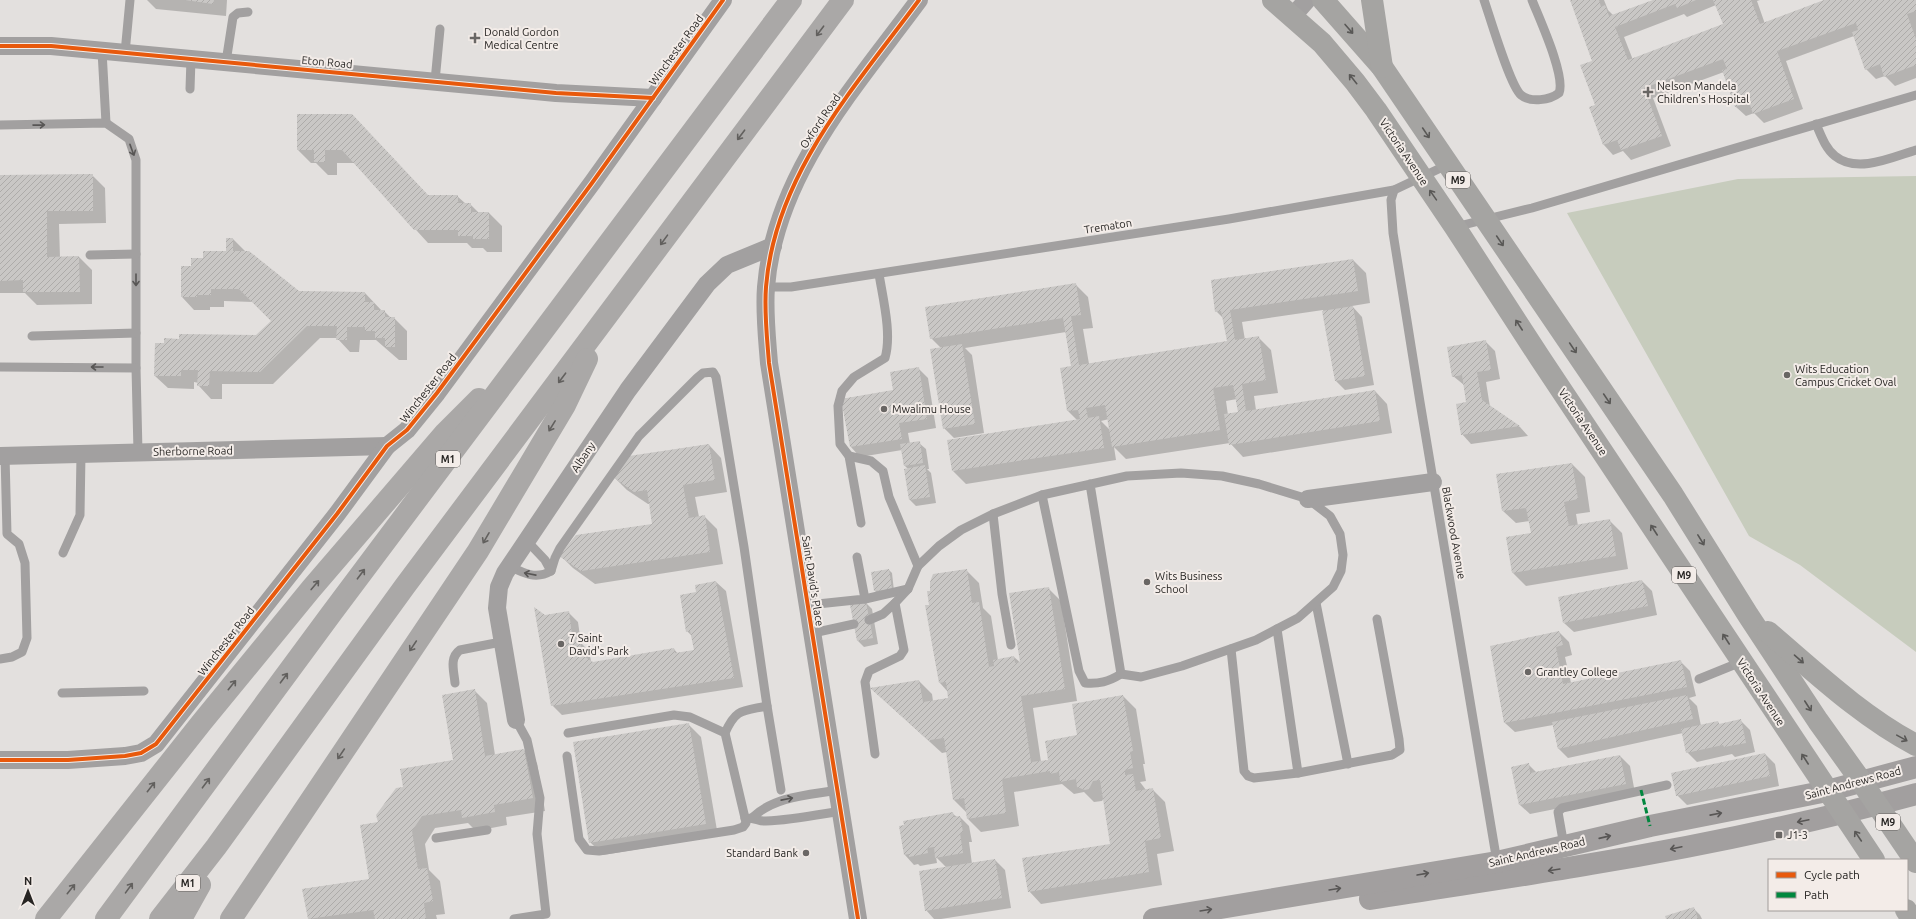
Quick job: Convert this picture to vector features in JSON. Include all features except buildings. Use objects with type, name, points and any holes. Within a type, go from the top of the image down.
[{"type":"highway","name":"M1","points":[[106,919],[331,614],[790,0]]},
{"type":"highway","name":"M1","points":[[160,919],[216,847],[405,586],[843,0]]},
{"type":"highway","points":[[231,919],[478,551],[565,405],[579,379],[599,328]]},
{"type":"highway","points":[[46,919],[202,722],[311,589],[445,433],[476,402],[516,368]]},
{"type":"highway","points":[[181,919],[206,874],[216,847]]},
{"type":"main road","name":"M9","points":[[1323,0],[1382,67],[1447,165],[1673,495],[1748,615],[1818,721],[1916,862]]},
{"type":"main road","points":[[1372,0],[1382,67]]},
{"type":"main road","name":"Victoria Avenue","points":[[1282,6],[1322,43],[1355,82],[1456,227],[1826,791],[1873,859]]},
{"type":"main road","points":[[1748,615],[1856,705],[1887,728],[1916,745]]},
{"type":"main road","name":"Saint Andrews Road","points":[[1246,919],[1500,870],[1564,846],[1650,826],[1826,791],[1916,767]]},
{"type":"main road","name":"Saint Andrews Road","points":[[1154,919],[1500,870],[1661,852],[1842,813],[1916,794]]},
{"type":"street","name":"Winchester Road","points":[[0,760],[68,760],[125,756],[149,750],[166,733],[337,514],[387,446],[407,430],[437,393],[723,0]]},
{"type":"street","name":"Oxford Road","points":[[773,246],[782,214],[807,156],[834,116],[919,0]]},
{"type":"street","points":[[1282,6],[1307,0]]},
{"type":"street","name":"Eton Road","points":[[0,46],[51,46],[556,93],[652,98]]},
{"type":"street","name":"Saint David's Place","points":[[773,246],[766,287],[766,328],[769,363],[858,919]]},
{"type":"street","name":"Albany","points":[[516,720],[501,642],[497,597],[499,587],[509,566],[628,390],[707,284],[727,265],[773,246]]},
{"type":"street","name":"Sherborne Road","points":[[2,456],[387,446]]},
{"type":"street","points":[[1308,499],[1434,482]]},
{"type":"lane","points":[[125,54],[130,0]]},
{"type":"lane","points":[[1484,0],[1510,76],[1520,94],[1529,99],[1544,99],[1555,96],[1559,93],[1560,78],[1532,0]]},
{"type":"lane","points":[[226,62],[233,17],[238,13],[248,12]]},
{"type":"lane","points":[[435,81],[440,29]]},
{"type":"lane","points":[[102,51],[106,123]]},
{"type":"lane","points":[[190,89],[191,59]]},
{"type":"lane","points":[[1456,227],[1532,208],[1916,95]]},
{"type":"lane","points":[[0,125],[106,123],[128,139],[136,160],[136,368],[138,452]]},
{"type":"lane","points":[[1816,124],[1825,145],[1834,156],[1843,162],[1861,164],[1877,162],[1916,150]]},
{"type":"lane","name":"Trematon","points":[[766,287],[790,287],[879,274],[1221,220],[1394,190],[1420,176],[1447,165]]},
{"type":"lane","name":"Blackwood Avenue","points":[[1394,190],[1390,200],[1393,233],[1500,870]]},
{"type":"lane","points":[[90,255],[136,254]]},
{"type":"lane","points":[[861,523],[849,456],[840,444],[838,406],[842,392],[854,377],[885,358],[888,349],[879,274]]},
{"type":"lane","points":[[32,336],[136,333]]},
{"type":"lane","points":[[0,367],[136,368]]},
{"type":"lane","points":[[551,572],[560,548],[639,436],[697,378],[703,373],[714,372],[744,547],[781,790]]},
{"type":"lane","points":[[63,553],[80,515],[81,454]]},
{"type":"lane","points":[[0,659],[12,657],[22,652],[27,638],[25,563],[19,544],[7,534],[2,456]]},
{"type":"lane","points":[[849,456],[871,461],[883,471],[889,497],[918,566]]},
{"type":"lane","points":[[870,620],[883,614],[896,603],[908,589],[918,566],[939,546],[961,530],[993,514],[1042,495],[1127,476],[1181,473],[1229,478],[1259,484],[1308,499],[1330,516],[1340,534],[1343,555],[1341,571],[1332,587],[1298,618],[1256,640],[1182,666],[1141,677],[1121,674],[1111,680],[1098,684],[1085,683],[1079,671],[1042,495]]},
{"type":"lane","points":[[1090,484],[1121,674]]},
{"type":"lane","points":[[993,514],[1002,594],[1011,645]]},
{"type":"lane","points":[[527,541],[545,560],[551,572]]},
{"type":"lane","points":[[857,557],[865,599]]},
{"type":"lane","points":[[509,566],[532,576],[544,575],[551,572]]},
{"type":"lane","points":[[808,605],[865,599],[908,589]]},
{"type":"lane","points":[[875,754],[865,682],[869,671],[900,656],[904,650],[896,603]]},
{"type":"lane","points":[[1316,603],[1348,764]]},
{"type":"lane","points":[[1230,649],[1244,771],[1248,776],[1254,778],[1298,773],[1348,764],[1392,755],[1400,750],[1377,619]]},
{"type":"lane","points":[[813,633],[854,624]]},
{"type":"lane","points":[[1277,629],[1298,773]]},
{"type":"lane","points":[[456,683],[452,660],[455,654],[460,650],[501,642]]},
{"type":"lane","points":[[1699,679],[1741,662]]},
{"type":"lane","points":[[62,693],[144,691]]},
{"type":"lane","points":[[749,817],[725,733],[734,715],[744,711],[767,706]]},
{"type":"lane","points":[[568,733],[674,716],[690,717],[725,733]]},
{"type":"lane","points":[[514,919],[546,914],[537,834],[540,798],[527,740],[516,720]]},
{"type":"lane","points":[[567,756],[579,839],[587,850],[599,851],[734,830],[743,827],[749,817],[777,801],[838,790]]},
{"type":"lane","points":[[1564,846],[1558,812],[1562,808],[1667,785]]},
{"type":"lane","points":[[749,817],[763,821],[780,820],[841,811]]},
{"type":"lane","points":[[436,838],[487,830]]},
{"type":"green space","name":"Wits Education Campus Cricket Oval","points":[[1916,176],[1916,652],[1800,565],[1749,536],[1567,213],[1738,179]]},
{"type":"marked path","points":[[1641,790],[1650,826]]},
{"type":"cycle path","points":[[0,760],[68,760],[125,756],[141,753],[156,744],[337,514],[387,446],[407,430],[437,393],[592,183],[723,0]]},
{"type":"cycle path","points":[[858,919],[769,363],[765,296],[773,246],[785,207],[801,169],[845,99],[919,0]]},
{"type":"cycle path","points":[[0,46],[51,46],[556,93],[653,98]]},
{"type":"place","name":"Donald Gordon Medical Centre","points":[[475,38]]},
{"type":"place","name":"Nelson Mandela Children's Hospital","points":[[1648,92]]},
{"type":"place","name":"Wits Education Campus Cricket Oval","points":[[1787,375]]},
{"type":"place","name":"Mwalimu House","points":[[884,409]]},
{"type":"place","name":"Wits Business School","points":[[1147,582]]},
{"type":"place","name":"7 Saint David's Park","points":[[561,644]]},
{"type":"place","name":"Grantley College","points":[[1528,672]]},
{"type":"place","name":"J1-3","points":[[1779,835]]},
{"type":"place","name":"Standard Bank","points":[[806,853]]}]
